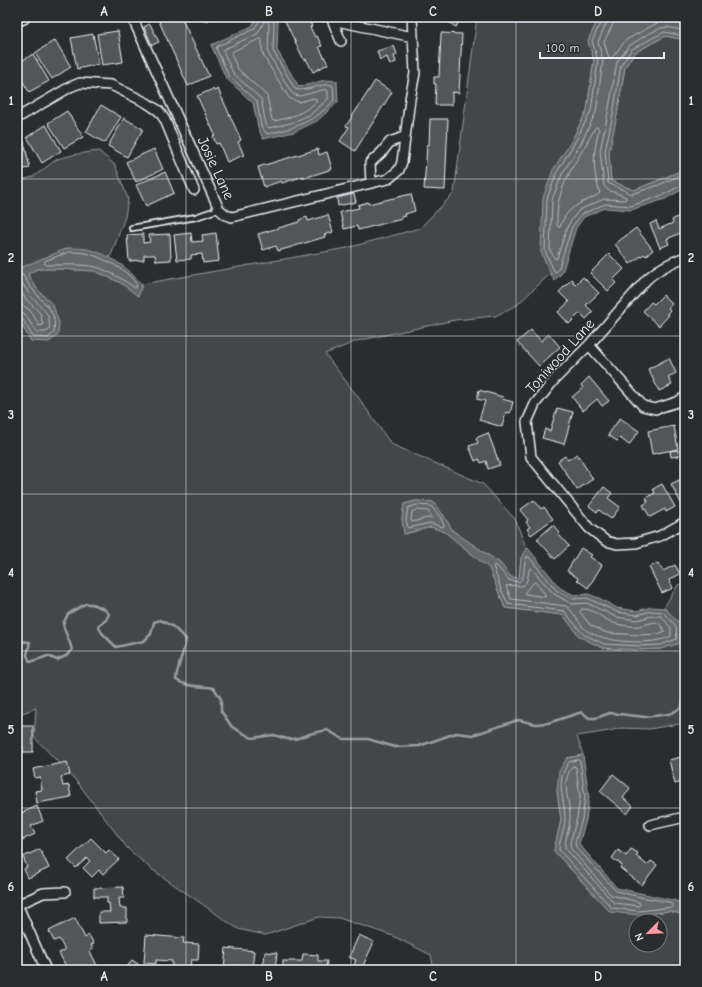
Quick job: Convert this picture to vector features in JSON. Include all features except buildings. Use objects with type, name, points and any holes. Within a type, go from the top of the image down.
[{"type":"street","points":[[17,20],[24,17]]},
{"type":"street","name":"Josie Lane","points":[[132,17],[219,209],[226,215],[232,217],[388,179],[399,170],[402,162],[404,138],[415,73],[412,17]]},
{"type":"street","points":[[332,18],[413,37]]},
{"type":"street","points":[[332,18],[341,41]]},
{"type":"street","points":[[17,118],[70,87],[80,83],[111,85],[147,103],[158,111],[165,120],[194,190]]},
{"type":"street","points":[[371,183],[370,163],[390,142],[404,138]]},
{"type":"street","name":"Toniwood Lane","points":[[685,257],[654,272],[589,345],[555,379],[535,404],[527,422],[531,457],[590,528],[606,541],[618,544],[636,543],[660,536],[685,522]]},
{"type":"street","points":[[589,345],[643,406],[654,409],[676,402],[685,397]]},
{"type":"street","points":[[650,825],[685,817]]},
{"type":"street","points":[[46,970],[17,905],[43,893],[65,892]]},
{"type":"lane","points":[[132,228],[196,217],[219,209]]},
{"type":"shaded area","points":[[477,17],[599,17],[588,41],[594,59],[587,110],[572,140],[541,252],[551,273],[517,305],[495,316],[455,320],[357,341],[325,354],[391,444],[483,484],[515,519],[527,550],[521,558],[519,578],[511,577],[500,563],[453,531],[433,502],[416,501],[404,504],[402,519],[405,534],[431,527],[445,532],[489,568],[505,608],[563,615],[580,637],[603,648],[639,650],[661,649],[664,607],[678,585],[685,583],[685,722],[649,729],[621,728],[577,736],[583,755],[567,758],[557,791],[561,820],[554,851],[598,899],[634,913],[628,913],[628,953],[668,953],[668,913],[654,913],[669,911],[685,915],[685,970],[434,970],[431,955],[393,936],[339,918],[319,917],[266,935],[238,929],[150,868],[128,849],[78,783],[34,737],[36,708],[17,715],[17,317],[31,341],[53,305],[37,289],[27,274],[37,269],[95,271],[121,283],[138,296],[142,284],[347,248],[420,228],[454,193]]},
{"type":"shaded area","points":[[666,36],[685,40],[685,169],[634,190],[611,181],[609,152],[625,67],[634,53]]},
{"type":"shaded area","points":[[99,151],[115,165],[128,199],[125,217],[110,258],[68,248],[17,273],[17,181],[33,177],[57,159]]},
{"type":"water","points":[[257,17],[276,17],[278,23],[277,50],[299,87],[325,80],[337,81],[338,102],[317,121],[294,132],[263,139],[258,127],[253,103],[226,78],[211,45],[252,26]]},
{"type":"water","points":[[599,17],[685,17],[685,40],[665,36],[634,53],[625,67],[609,152],[611,181],[634,190],[685,169],[685,188],[665,199],[631,210],[605,208],[584,217],[576,228],[562,273],[554,281],[541,252],[543,198],[553,170],[572,140],[587,110],[594,60],[588,41]]},
{"type":"water","points":[[68,248],[95,251],[118,262],[125,267],[142,285],[138,296],[121,283],[95,271],[37,269],[28,274],[37,289],[53,305],[59,323],[58,335],[49,342],[31,341],[17,317],[17,273],[22,267]]},
{"type":"water","points":[[416,501],[433,502],[453,531],[500,563],[511,577],[519,578],[521,558],[528,548],[560,588],[574,595],[588,594],[617,608],[637,611],[651,607],[665,608],[680,624],[681,643],[661,649],[639,650],[603,648],[580,637],[563,615],[505,608],[489,568],[445,532],[431,527],[404,534],[402,519],[404,504]]},
{"type":"water","points":[[583,755],[589,797],[586,820],[579,844],[617,888],[685,903],[685,915],[669,911],[628,914],[610,912],[554,851],[561,820],[557,791],[559,771],[567,758]]},
{"type":"waterway","points":[[17,640],[30,642],[27,655],[30,662],[48,656],[57,660],[66,656],[72,650],[63,624],[68,614],[85,604],[92,604],[104,609],[109,614],[106,620],[98,626],[102,633],[116,647],[144,641],[151,634],[154,622],[160,620],[172,626],[186,639],[176,680],[189,685],[214,688],[221,699],[221,711],[232,727],[252,738],[274,735],[287,739],[295,739],[327,730],[343,739],[368,739],[395,747],[419,746],[456,733],[473,735],[518,720],[536,724],[548,723],[582,712],[589,718],[596,718],[610,713],[645,717],[669,714],[681,708],[685,697]]}]
